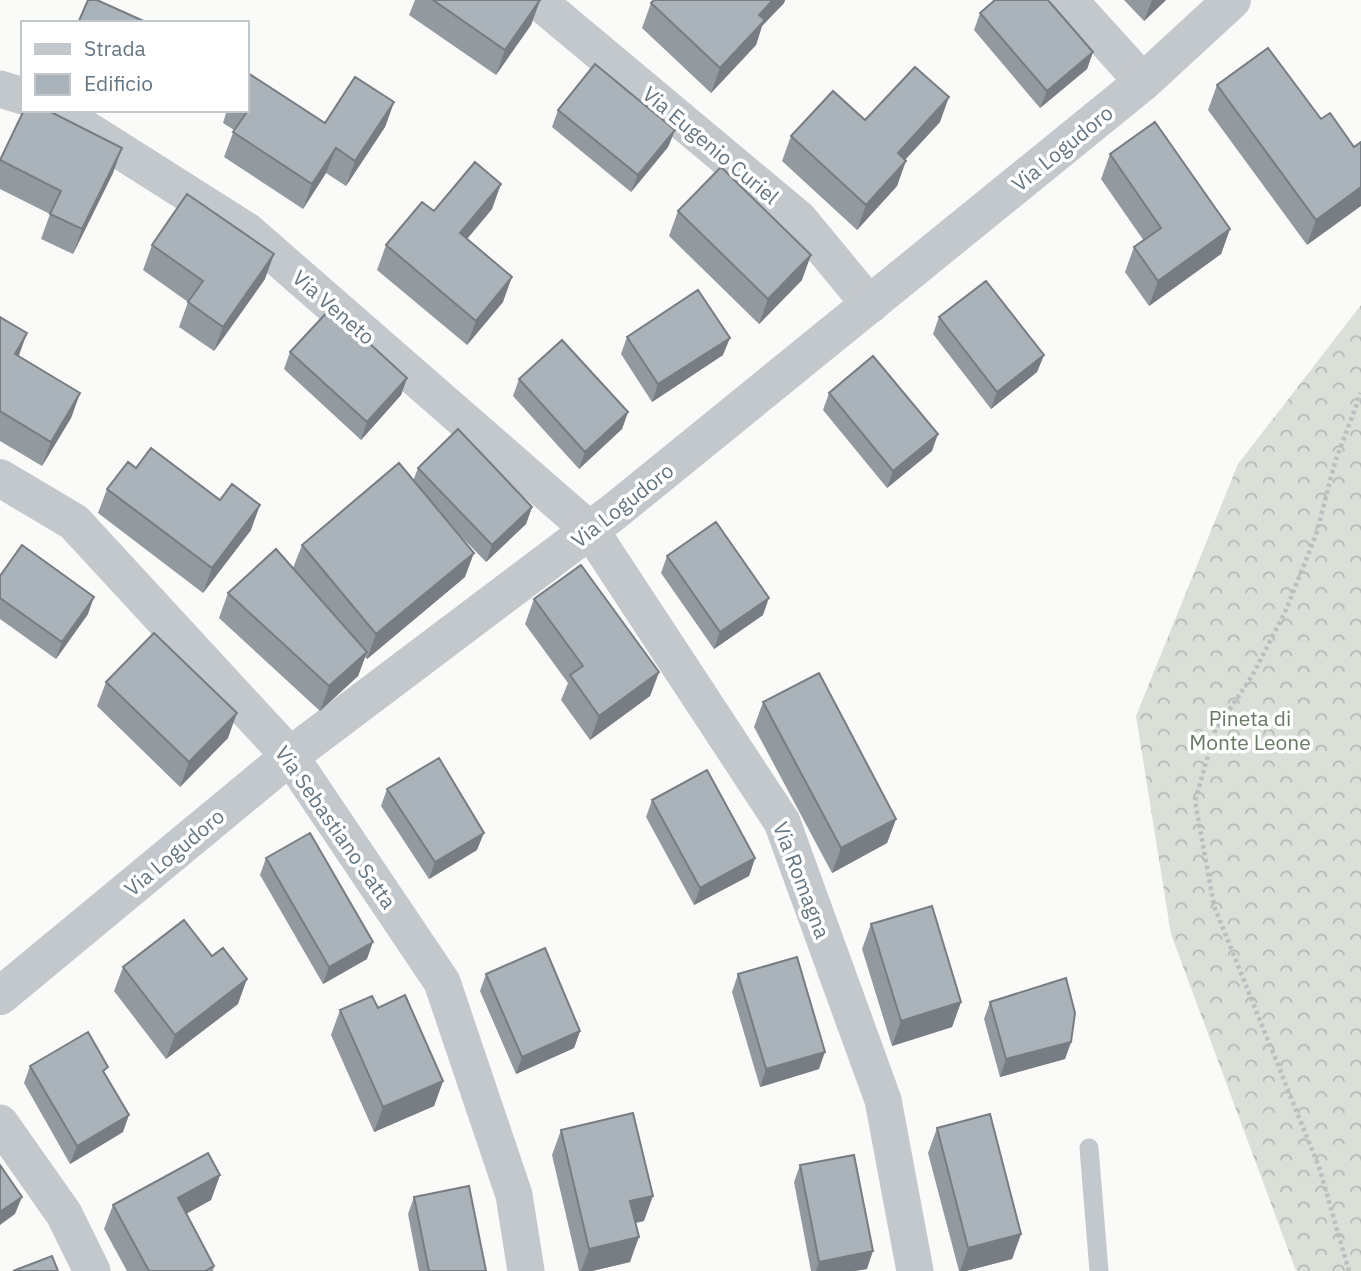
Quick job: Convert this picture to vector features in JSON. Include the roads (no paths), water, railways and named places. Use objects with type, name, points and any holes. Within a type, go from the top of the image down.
[{"type":"street","name":"Via Eugenio Curiel","points":[[537,0],[799,219],[870,305]]},
{"type":"street","points":[[1069,0],[1143,82]]},
{"type":"street","name":"Via Logudoro","points":[[0,996],[290,756],[591,531],[1143,82],[1232,0]]},
{"type":"street","points":[[0,89],[21,95]]},
{"type":"street","name":"Via Veneto","points":[[59,112],[247,231],[591,531]]},
{"type":"street","name":"Via Sebastiano Satta","points":[[0,478],[74,522],[290,756],[442,982],[514,1195],[526,1271]]},
{"type":"street","name":"Via Romagna","points":[[591,531],[782,822],[883,1100],[915,1271]]},
{"type":"street","points":[[0,1123],[64,1214],[92,1271]]},
{"type":"lane","points":[[1089,1148],[1099,1271]]},
{"type":"park label","name":"Pineta di Monte Leone","points":[[1250,730]]}]
